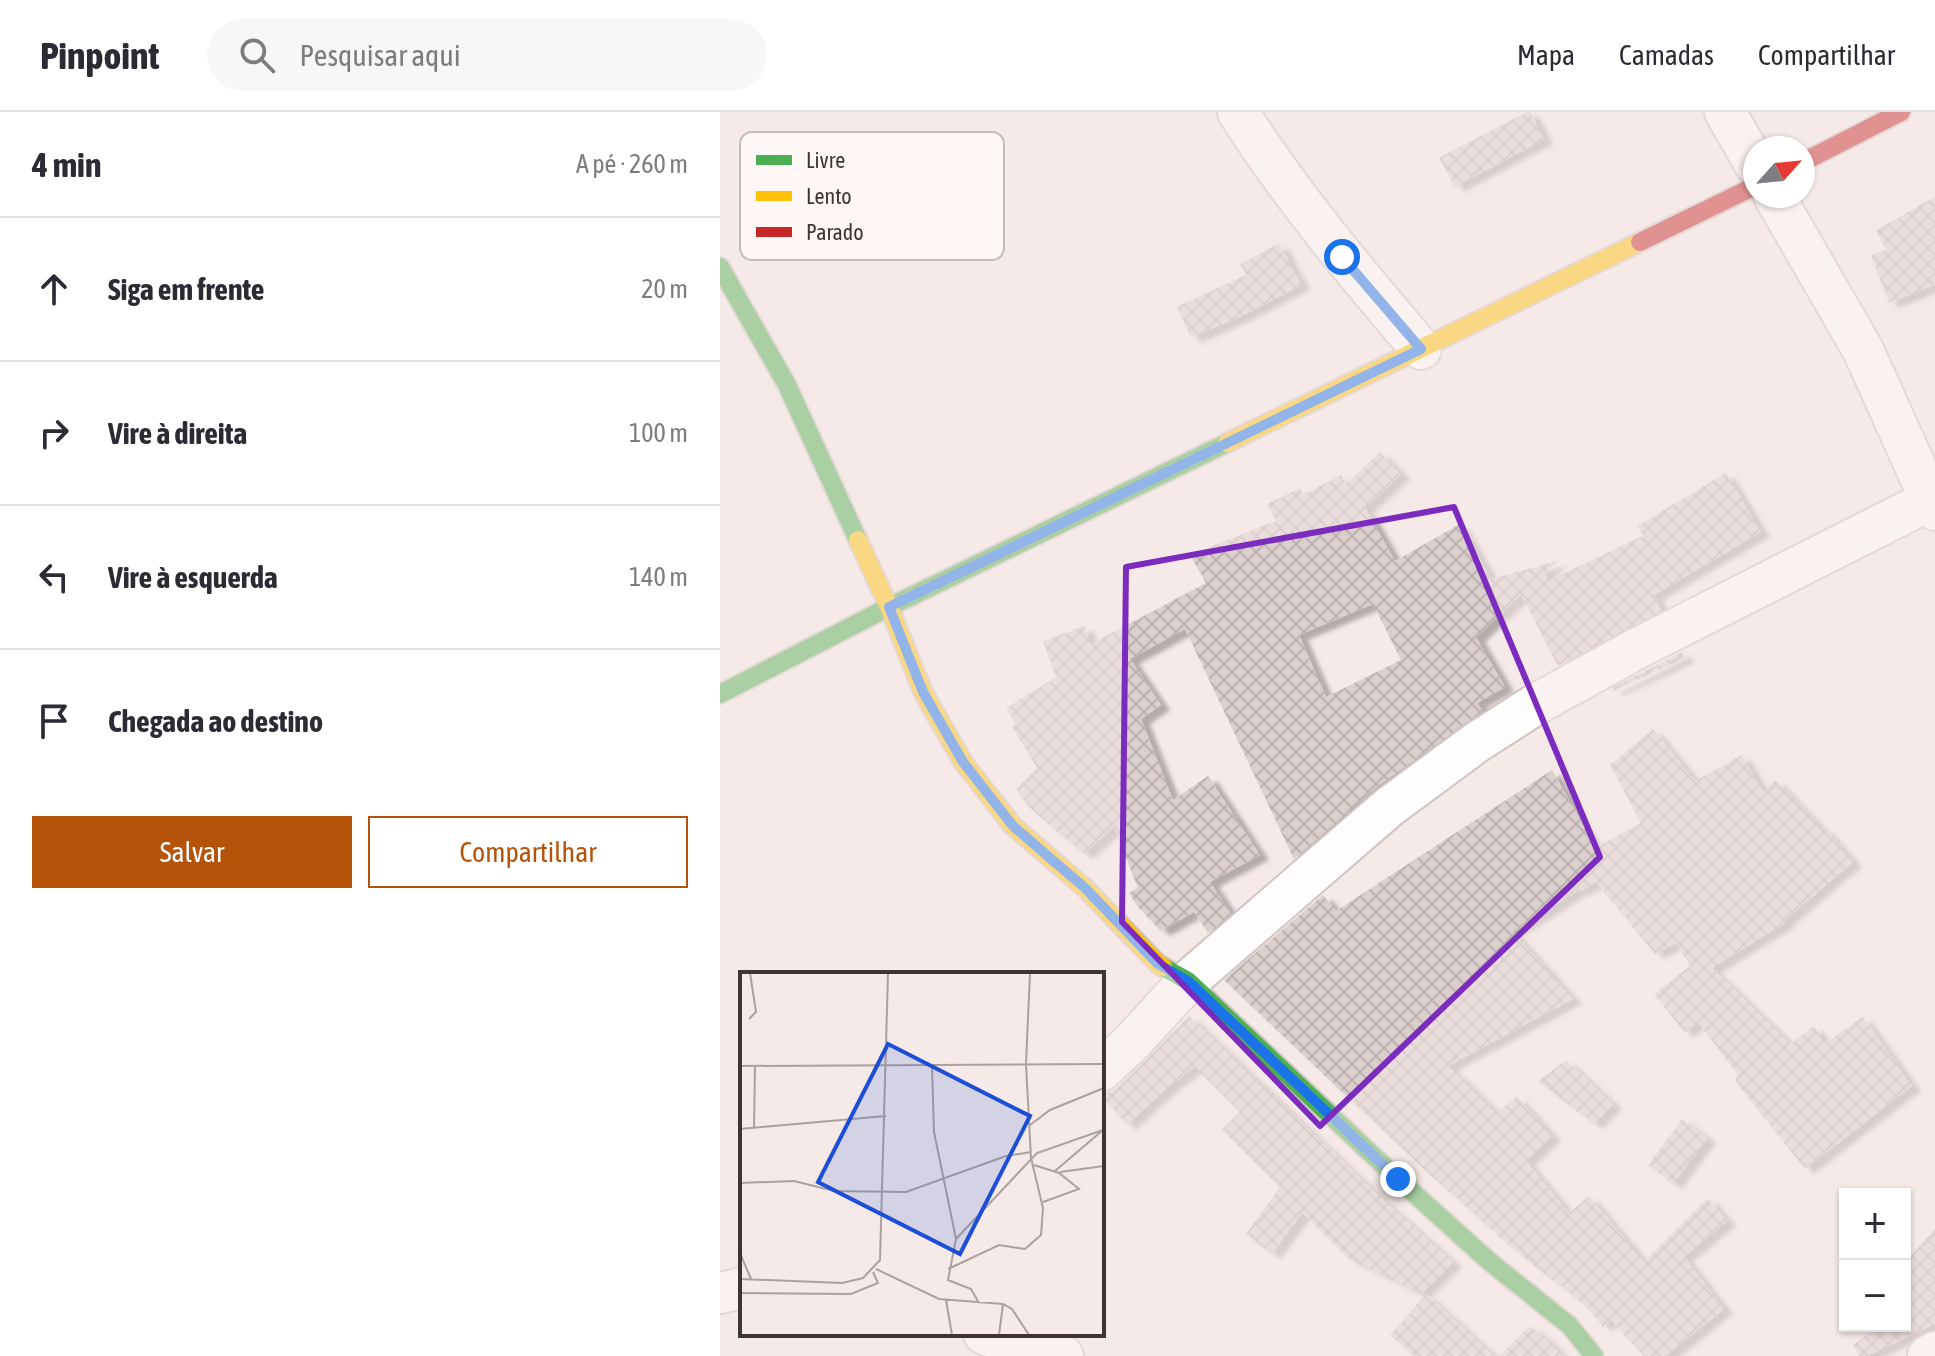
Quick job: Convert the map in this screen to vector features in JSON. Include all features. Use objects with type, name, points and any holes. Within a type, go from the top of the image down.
[{"type":"street","points":[[1238,112],[1269,160],[1342,257],[1421,349]]},
{"type":"street","points":[[1725,112],[1743,143]]},
{"type":"street","points":[[1815,156],[1901,112]]},
{"type":"street","points":[[720,694],[889,607],[1743,192]]},
{"type":"street","points":[[1104,1068],[1188,981],[1389,807],[1477,742],[1533,706],[1636,649],[1933,505],[1863,350],[1781,208]]},
{"type":"street","points":[[720,267],[787,385],[889,607],[923,692],[963,762],[1013,826],[1085,888],[1158,964],[1188,981],[1398,1179],[1490,1262],[1570,1326],[1594,1356]]},
{"type":"street","points":[[720,1293],[740,1288]]},
{"type":"street","points":[[989,1336],[1019,1347],[1063,1356]]},
{"type":"street","points":[[1928,1356],[1935,1352]]},
{"type":"highlighted area","points":[[1454,507],[1600,857],[1320,1126],[1122,922],[1126,567]]},
{"type":"building","points":[[1530,112],[1544,139],[1455,187],[1439,158]]},
{"type":"building","points":[[1935,197],[1935,285],[1889,303],[1871,255],[1886,250],[1876,230]]},
{"type":"building","points":[[1279,243],[1301,285],[1191,338],[1177,307],[1246,275],[1240,264]]},
{"type":"building","points":[[1380,452],[1401,474],[1365,508],[1395,561],[1460,524],[1491,579],[1558,561],[1545,573],[1548,581],[1643,536],[1637,526],[1726,473],[1761,532],[1654,595],[1661,611],[1558,666],[1521,595],[1476,637],[1505,687],[1477,703],[1483,711],[1375,788],[1294,859],[1185,629],[1130,659],[1161,705],[1141,719],[1173,800],[1208,776],[1260,855],[1210,882],[1231,914],[1208,933],[1194,912],[1161,931],[1129,893],[1138,888],[1114,827],[1084,854],[1031,809],[1016,789],[1037,768],[1012,727],[1016,724],[1006,708],[1056,677],[1043,641],[1084,626],[1091,644],[1206,583],[1190,555],[1276,521],[1267,504],[1300,488],[1303,495],[1341,475],[1346,485]],"holes":[[[1373,604],[1401,660],[1326,697],[1299,635]]]},
{"type":"building","points":[[1682,652],[1685,658],[1613,691],[1612,688]]},
{"type":"building","points":[[1653,729],[1695,781],[1742,755],[1763,792],[1775,780],[1824,828],[1853,862],[1785,923],[1712,968],[1790,1044],[1814,1026],[1825,1043],[1863,1017],[1912,1086],[1805,1169],[1735,1081],[1738,1075],[1698,1022],[1685,1033],[1654,994],[1690,966],[1676,943],[1655,954],[1596,882],[1513,932],[1573,999],[1448,1066],[1497,1112],[1517,1097],[1552,1136],[1526,1161],[1569,1213],[1589,1196],[1644,1262],[1708,1198],[1727,1221],[1684,1257],[1724,1309],[1666,1356],[1644,1356],[1611,1320],[1603,1327],[1586,1306],[1506,1243],[1415,1161],[1224,980],[1323,895],[1336,911],[1552,770],[1596,848],[1641,823],[1610,765]]},
{"type":"building","points":[[1189,1016],[1453,1262],[1421,1294],[1349,1259],[1302,1213],[1272,1254],[1246,1234],[1280,1187],[1222,1130],[1240,1112],[1195,1067],[1127,1125],[1104,1099],[1104,1092],[1118,1087]]},
{"type":"building","points":[[1566,1060],[1613,1104],[1594,1124],[1538,1081]]},
{"type":"building","points":[[1682,1119],[1707,1138],[1673,1184],[1648,1165]]},
{"type":"building","points":[[1935,1229],[1935,1324],[1867,1356],[1859,1356],[1853,1345],[1871,1332],[1911,1332],[1911,1255]]},
{"type":"building","points":[[1426,1294],[1494,1356],[1414,1356],[1390,1335]]},
{"type":"building","points":[[1530,1326],[1552,1344],[1562,1356],[1500,1356]]},
{"type":"traffic: fast","points":[[720,267],[787,385],[858,540]]},
{"type":"traffic: fast","points":[[720,694],[889,607],[1227,443]]},
{"type":"traffic: fast","points":[[1163,967],[1188,981],[1398,1179],[1490,1262],[1570,1326],[1594,1356]]},
{"type":"traffic: slow","points":[[1227,443],[1640,242]]},
{"type":"traffic: slow","points":[[858,540],[923,692],[963,762],[1013,826],[1085,888],[1163,967]]},
{"type":"traffic: jam","points":[[1815,156],[1901,112]]},
{"type":"traffic: jam","points":[[1640,242],[1743,192]]},
{"type":"route","points":[[1342,257],[1421,349],[889,607],[923,692],[963,762],[1013,826],[1085,888],[1158,964],[1188,981],[1398,1179]]}]
